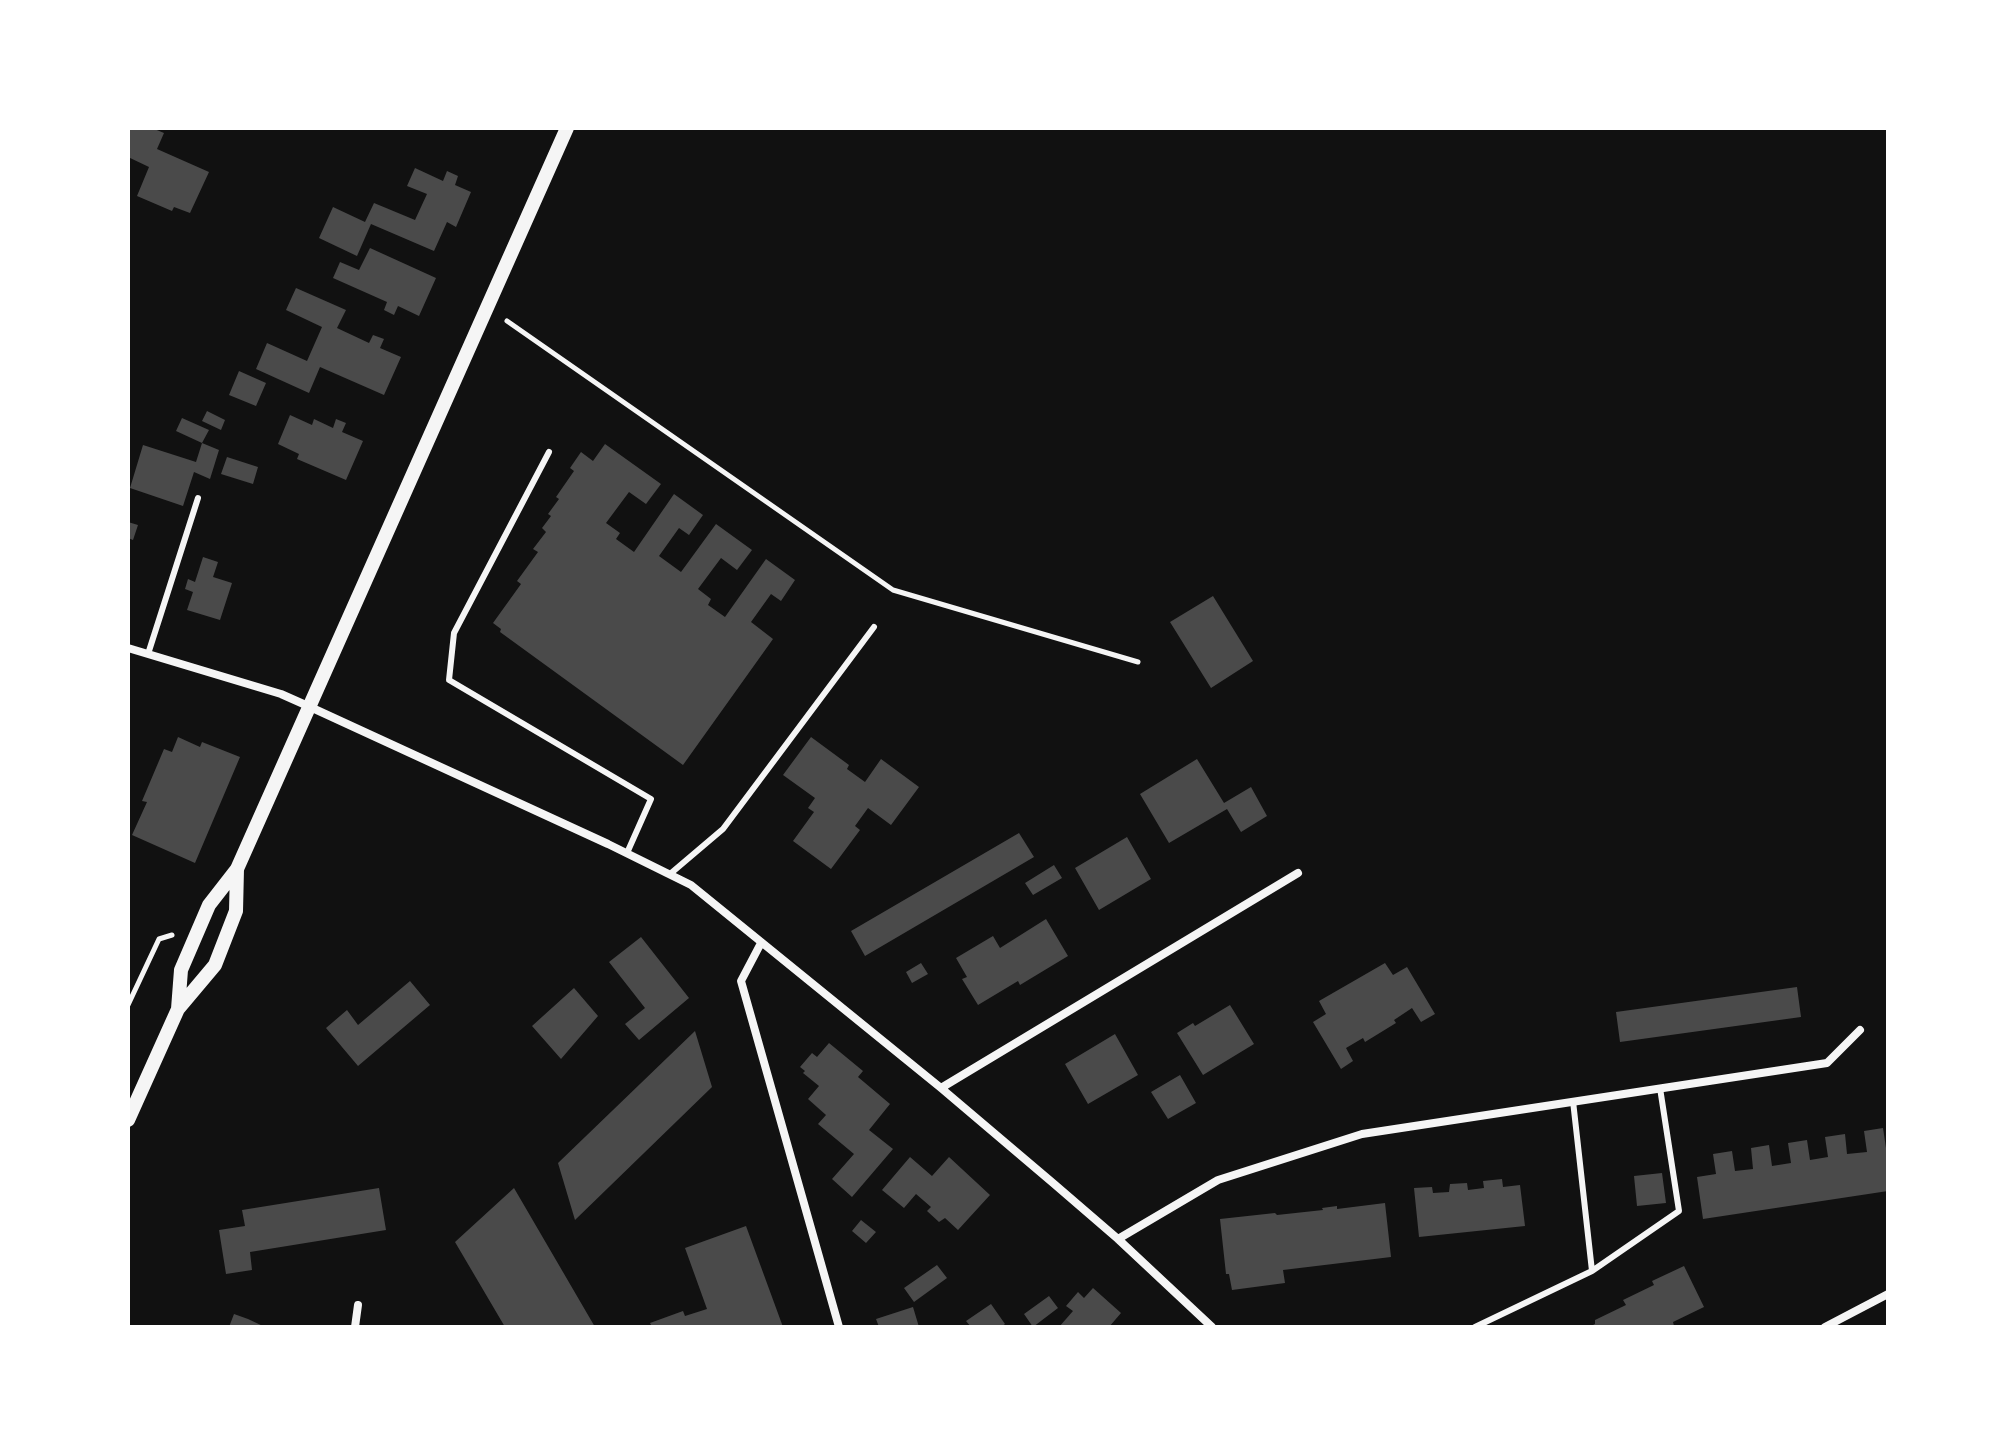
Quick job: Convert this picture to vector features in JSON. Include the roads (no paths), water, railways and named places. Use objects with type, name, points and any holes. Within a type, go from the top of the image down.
[{"type":"street","points":[[178,1009],[181,970],[209,905],[237,869],[567,128]]},
{"type":"street","points":[[128,648],[281,694],[691,885],[941,1088],[1118,1239],[1212,1327]]},
{"type":"street","points":[[128,1120],[178,1009],[215,965],[236,911],[237,869]]},
{"type":"street","points":[[941,1088],[1298,873]]},
{"type":"street","points":[[761,943],[741,981],[839,1327]]},
{"type":"street","points":[[1118,1239],[1218,1180],[1362,1134],[1827,1063],[1860,1030]]},
{"type":"street","points":[[1825,1327],[1888,1294]]},
{"type":"street","points":[[355,1327],[358,1305]]},
{"type":"lane","points":[[549,452],[454,633],[449,680],[651,799],[627,853]]},
{"type":"lane","points":[[148,654],[198,498]]},
{"type":"lane","points":[[670,874],[723,829],[874,627]]},
{"type":"lane","points":[[1475,1327],[1592,1271],[1679,1211],[1660,1088]]},
{"type":"lane","points":[[1573,1101],[1592,1271]]}]
